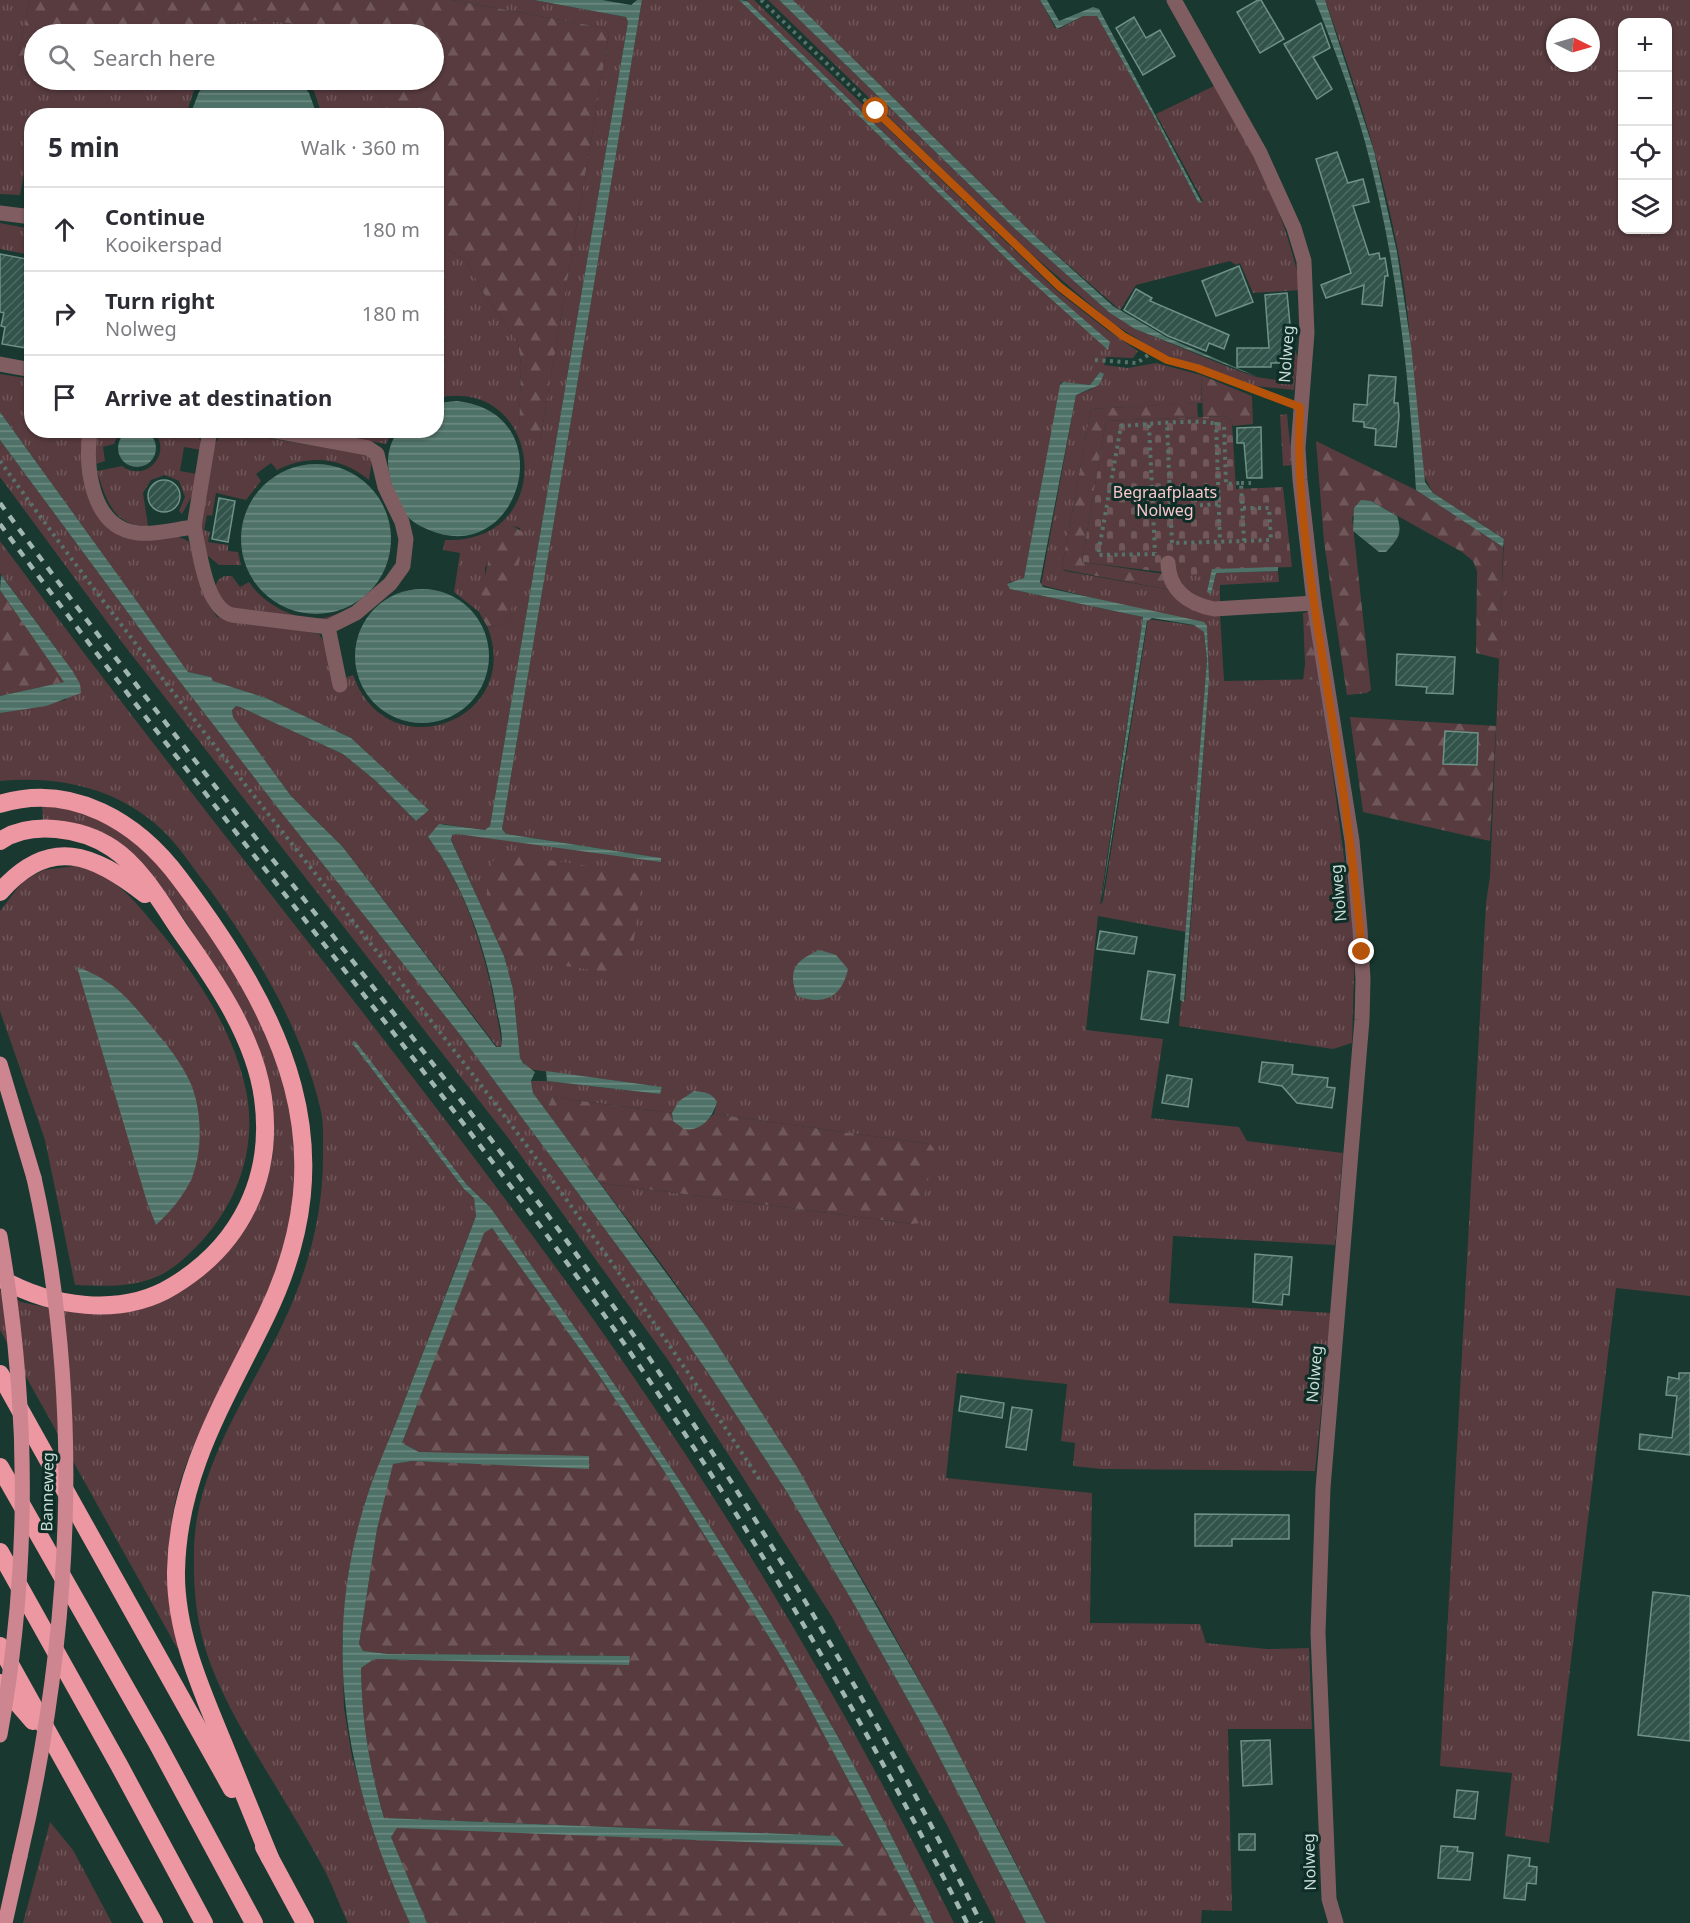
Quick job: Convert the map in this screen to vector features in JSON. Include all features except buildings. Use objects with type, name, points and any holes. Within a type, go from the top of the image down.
[{"type":"highway","points":[[0,794],[9,802],[66,800],[97,809],[129,826],[159,854],[216,928],[238,963],[275,1032],[296,1091],[301,1121],[303,1174],[300,1218],[293,1248],[284,1276],[266,1317],[206,1435],[195,1463],[183,1506],[177,1540],[177,1602],[183,1631],[203,1693],[270,1858]]},
{"type":"highway","points":[[0,841],[21,832],[38,829],[71,831],[94,838],[113,848],[127,861],[164,907],[220,992],[243,1035],[255,1065],[263,1096],[265,1128],[257,1184],[247,1209],[216,1254],[191,1275],[145,1299],[126,1303],[76,1304],[27,1293],[0,1278]]},
{"type":"highway","points":[[0,892],[29,867],[46,859],[78,857],[107,867],[164,907]]},
{"type":"highway","points":[[0,1374],[305,1923]]},
{"type":"highway","points":[[0,1467],[156,1741],[254,1923]]},
{"type":"highway","points":[[0,1552],[204,1923]]},
{"type":"highway","points":[[0,1646],[154,1923]]},
{"type":"highway","points":[[0,1683],[58,1750]]},
{"type":"main road","name":"Banneweg","points":[[0,1064],[34,1178],[47,1248],[58,1336],[66,1468],[64,1560],[56,1661],[39,1767],[5,1923]]},
{"type":"main road","name":"Banneweg","points":[[0,1236],[15,1342],[22,1469],[18,1599],[0,1735]]},
{"type":"street","name":"Nolweg","points":[[1174,0],[1260,153],[1294,228],[1304,261],[1307,300],[1298,448],[1300,480],[1314,603],[1352,841],[1363,979],[1323,1488],[1318,1622],[1329,1899],[1336,1923]]},
{"type":"street","points":[[0,213],[24,216]]},
{"type":"street","points":[[0,364],[24,368]]},
{"type":"street","points":[[90,438],[90,477],[100,505],[115,524],[127,531],[140,533],[194,527]]},
{"type":"street","points":[[209,438],[194,527],[211,596],[220,610],[232,615],[328,627],[365,606],[399,573],[406,548],[405,530],[389,498],[378,458],[373,451],[309,438]]},
{"type":"street","points":[[1168,563],[1168,576],[1176,590],[1203,607],[1214,609],[1314,603]]},
{"type":"street","points":[[328,627],[340,685]]},
{"type":"path","points":[[761,0],[1060,287],[1109,327],[1150,353],[1300,407]]},
{"type":"path","points":[[1095,360],[1137,363],[1150,353]]},
{"type":"path","points":[[1216,422],[1220,542]]},
{"type":"path","points":[[1168,563],[1164,557],[1155,554],[1098,555],[1121,426],[1216,422],[1224,426],[1226,484],[1251,483]]},
{"type":"path","points":[[1167,424],[1172,543],[1270,540],[1269,508],[1243,508]]},
{"type":"path","points":[[1149,425],[1155,554]]},
{"type":"path","points":[[0,461],[221,755],[477,1080],[670,1344],[761,1482]]},
{"type":"path","points":[[1241,483],[1244,541]]},
{"type":"path","points":[[1170,507],[1219,504]]},
{"type":"green space","points":[[0,0],[30,0],[17,59],[24,74],[24,90],[194,90],[188,108],[24,108],[24,173],[20,195],[0,194]]},
{"type":"green space","points":[[30,0],[452,0],[605,28],[609,34],[540,441],[522,435],[519,428],[521,365],[518,342],[482,291],[467,261],[444,248],[444,108],[383,108],[374,90],[444,90],[444,24],[292,24],[260,20],[228,24],[25,24]]},
{"type":"green space","points":[[452,0],[534,0],[626,17],[628,22],[490,826],[485,830],[443,824],[428,837],[444,860],[457,885],[477,936],[492,990],[502,1045],[498,1048],[342,846],[291,796],[233,717],[232,710],[236,706],[240,707],[343,754],[376,781],[416,821],[429,810],[351,738],[266,698],[213,681],[211,677],[188,672],[0,412],[0,374],[24,378],[24,438],[82,438],[82,462],[117,534],[135,538],[172,536],[189,542],[208,604],[217,617],[319,634],[345,678],[353,675],[370,704],[393,721],[420,727],[446,723],[470,709],[486,688],[494,661],[488,628],[502,624],[510,617],[520,528],[513,526],[508,529],[485,568],[485,582],[479,612],[454,592],[460,553],[443,550],[445,540],[482,534],[508,516],[521,490],[524,462],[517,433],[499,411],[473,397],[444,398],[444,248],[467,261],[482,291],[518,342],[521,365],[519,428],[540,441],[609,34],[605,28]]},
{"type":"green space","points":[[642,0],[739,0],[1012,264],[1105,345],[1105,338],[1023,267],[746,0],[754,0],[1057,291],[1138,351],[1133,358],[1106,357],[1104,365],[1128,368],[1156,363],[1201,375],[1202,403],[1091,409],[1062,567],[1065,571],[1171,590],[1220,614],[1224,681],[1320,679],[1355,939],[1352,1043],[1333,1049],[1179,1026],[1181,1002],[1185,1000],[1209,680],[1207,626],[1041,585],[1076,395],[1092,389],[1100,372],[1090,385],[1061,382],[1024,578],[1018,582],[1009,582],[1010,589],[1143,617],[1100,905],[1103,901],[1148,619],[1198,626],[1204,632],[1207,660],[1186,932],[1098,916],[1086,1030],[1163,1039],[1151,1118],[1239,1127],[1247,1141],[1343,1153],[1335,1245],[1173,1236],[1169,1303],[1331,1313],[1315,1471],[1102,1469],[1073,1466],[1075,1443],[1061,1441],[1067,1384],[957,1373],[946,1478],[1092,1493],[1090,1623],[1200,1624],[1206,1643],[1267,1649],[1309,1648],[1312,1729],[1228,1729],[1232,1911],[1202,1910],[1201,1923],[1046,1923],[968,1771],[843,1546],[754,1400],[694,1310],[600,1183],[912,1224],[930,1144],[714,1114],[717,1102],[704,1093],[698,1092],[687,1095],[672,1113],[552,1097],[546,1111],[533,1093],[531,1081],[660,1094],[662,1087],[528,1069],[520,1058],[513,989],[504,956],[629,975],[487,867],[487,919],[451,839],[452,835],[457,834],[661,858],[506,834],[502,829]]},
{"type":"green space","points":[[768,0],[779,0],[1014,228],[1110,313],[1135,329],[1256,377],[1291,382],[1295,350],[1298,358],[1294,390],[1255,386],[1160,353],[1112,323],[1021,245]]},
{"type":"green space","points":[[793,0],[1040,0],[1055,28],[1059,29],[1083,16],[1097,16],[1153,115],[1198,202],[1203,201],[1156,114],[1214,86],[1267,184],[1287,235],[1301,290],[1253,293],[1240,263],[1236,265],[1230,261],[1136,285],[1120,310],[1034,235]]},
{"type":"green space","points":[[1325,0],[1690,0],[1690,1296],[1616,1288],[1549,1843],[1505,1836],[1512,1773],[1440,1766],[1486,903],[1490,876],[1504,539],[1433,493],[1423,474],[1408,316],[1399,256],[1362,108]]},
{"type":"green space","points":[[260,20],[292,24],[228,24]]},
{"type":"green space","points":[[24,27],[24,74],[17,59]]},
{"type":"green space","points":[[374,90],[383,108],[320,108],[314,91]]},
{"type":"green space","points":[[0,223],[24,228],[24,254],[0,249]]},
{"type":"green space","points":[[1201,375],[1252,396],[1253,424],[1233,426],[1232,422],[1224,416],[1203,417]]},
{"type":"green space","points":[[1197,403],[1198,417],[1106,421],[1082,562],[1164,574],[1171,590],[1065,570],[1062,567],[1091,409]]},
{"type":"green space","points":[[1287,414],[1292,465],[1283,466],[1280,415]]},
{"type":"green space","name":"Begraafplaats Nolweg","points":[[1224,416],[1232,422],[1236,489],[1283,487],[1292,567],[1213,570],[1211,578],[1082,562],[1106,421]]},
{"type":"green space","points":[[96,438],[117,438],[114,444],[103,447],[105,461],[96,464]]},
{"type":"green space","points":[[199,438],[200,440],[201,450],[184,447],[180,471],[197,474],[193,494],[182,514],[179,511],[185,497],[179,481],[165,475],[151,480],[143,493],[148,526],[136,525],[119,517],[113,510],[97,471],[122,466],[131,471],[148,468],[159,456],[159,439]]},
{"type":"green space","points":[[219,438],[269,438],[367,455],[372,460],[369,480],[348,466],[324,460],[301,462],[277,470],[271,463],[256,474],[261,481],[246,500],[216,493],[212,516],[207,515],[204,530],[210,532],[208,542],[228,545],[228,551],[238,552],[241,565],[219,565],[207,555],[201,529],[215,443]]},
{"type":"green space","points":[[352,438],[389,438],[386,444]]},
{"type":"green space","points":[[0,440],[157,652],[281,812],[458,1032],[648,1287],[711,1377],[787,1492],[854,1604],[925,1730],[1026,1923],[996,1923],[947,1825],[832,1617],[668,1360],[509,1139],[121,641],[0,477]]},
{"type":"green space","points":[[1316,441],[1416,490],[1503,547],[1500,659],[1476,653],[1477,571],[1473,561],[1462,552],[1371,501],[1352,517],[1371,690],[1367,693],[1347,695],[1324,542]]},
{"type":"green space","points":[[513,526],[524,533],[510,617],[502,624],[488,628],[479,612],[488,564],[497,541]]},
{"type":"green space","points":[[0,541],[496,1186],[619,1356],[723,1513],[821,1674],[867,1756],[954,1923],[934,1923],[889,1831],[786,1647],[642,1424],[490,1207],[467,1185],[352,1043],[464,1189],[474,1198],[476,1216],[366,1500],[349,1570],[342,1641],[344,1708],[352,1757],[375,1836],[410,1923],[348,1923],[322,1865],[245,1735],[215,1675],[200,1629],[194,1577],[196,1524],[209,1473],[230,1424],[291,1306],[315,1233],[322,1182],[323,1131],[320,1107],[301,1048],[260,965],[226,912],[170,838],[134,808],[92,789],[47,781],[0,781],[0,713],[66,700],[72,670],[0,573]]},
{"type":"green space","points":[[1212,569],[1211,594],[1216,573],[1278,571],[1279,582],[1220,585],[1220,604],[1192,596],[1174,574]]},
{"type":"green space","points":[[224,576],[232,576],[240,587],[249,582],[273,605],[305,618],[236,610],[226,606],[215,587],[218,580]]},
{"type":"green space","points":[[0,590],[57,670],[64,682],[0,696]]},
{"type":"green space","points":[[356,607],[328,620],[309,618],[328,617]]},
{"type":"green space","points":[[1308,612],[1320,679],[1303,680],[1305,664],[1303,613]]},
{"type":"green space","points":[[1350,717],[1496,726],[1490,841],[1363,812]]},
{"type":"green space","points":[[42,807],[57,807],[85,813],[126,833],[149,851],[183,896],[236,976],[258,1016],[276,1058],[289,1101],[296,1145],[296,1189],[289,1233],[273,1281],[187,1461],[174,1505],[170,1558],[180,1646],[177,1648],[0,1330],[0,1291],[21,1302],[49,1308],[104,1312],[229,1250],[256,1208],[272,1160],[274,1133],[232,995],[160,885],[131,853],[43,821]]},
{"type":"green space","points":[[508,854],[643,874],[629,976],[504,956],[487,919],[487,867],[493,861]]},
{"type":"green space","points":[[76,866],[103,876],[125,892],[190,970],[214,1008],[233,1047],[246,1090],[249,1112],[249,1133],[241,1175],[223,1213],[196,1247],[178,1264],[156,1277],[126,1285],[75,1285],[45,1140],[0,1011],[0,911],[23,881],[44,870]]},
{"type":"green space","points":[[552,1097],[672,1113],[673,1121],[700,1126],[714,1114],[930,1144],[934,1149],[919,1223],[912,1224],[600,1183],[546,1111]]},
{"type":"green space","points":[[492,1228],[596,1371],[664,1471],[786,1664],[925,1923],[427,1923],[391,1837],[397,1827],[843,1846],[836,1836],[384,1818],[367,1744],[363,1707],[361,1668],[374,1659],[629,1664],[629,1656],[388,1654],[362,1651],[359,1644],[377,1529],[392,1464],[412,1461],[589,1468],[419,1452],[402,1443],[484,1232]]},
{"type":"green space","points":[[50,1822],[73,1850],[112,1923],[23,1923]]},
{"type":"shaded area","points":[[534,0],[602,0],[631,5],[637,0],[642,0],[502,829],[506,834],[661,858],[661,862],[457,834],[452,835],[451,840],[504,956],[513,989],[520,1058],[535,1072],[531,1081],[533,1093],[706,1327],[797,1467],[942,1721],[1046,1923],[1026,1923],[925,1730],[854,1604],[787,1492],[648,1287],[458,1032],[281,812],[157,652],[0,440],[0,412],[188,672],[211,677],[213,681],[266,698],[351,738],[429,810],[416,821],[376,781],[343,754],[240,707],[236,706],[232,710],[233,717],[291,796],[342,846],[496,1047],[501,1047],[502,1034],[487,965],[473,920],[453,877],[428,837],[439,824],[485,830],[490,826],[628,22],[626,17]]},
{"type":"shaded area","points":[[739,0],[747,1],[1023,267],[1110,342],[1108,350],[1012,264]]},
{"type":"shaded area","points":[[779,0],[793,0],[1034,235],[1113,306],[1166,337],[1260,378],[1135,329],[1110,313],[1014,228]]},
{"type":"shaded area","points":[[1040,0],[1047,0],[1059,21],[1093,7],[1099,9],[1202,203],[1198,202],[1153,115],[1097,16],[1083,16],[1057,29]]},
{"type":"shaded area","points":[[1315,0],[1325,0],[1374,151],[1397,252],[1411,345],[1425,482],[1433,493],[1504,539],[1503,547],[1416,490],[1400,315],[1385,228],[1360,124]]},
{"type":"shaded area","points":[[201,90],[307,90],[314,108],[193,108]]},
{"type":"shaded area","points":[[1100,372],[1104,374],[1099,385],[1076,395],[1040,582],[1043,587],[1204,622],[1207,626],[1209,680],[1184,1002],[1180,1000],[1207,660],[1204,632],[1194,625],[1152,618],[1147,621],[1101,905],[1143,617],[1010,589],[1007,584],[1024,578],[1060,385],[1063,382],[1090,385]]},
{"type":"shaded area","points":[[457,401],[491,412],[511,432],[520,457],[518,485],[506,509],[487,528],[461,536],[429,530],[409,518],[397,500],[388,465],[390,448],[394,438],[444,438],[444,402]]},
{"type":"shaded area","points":[[122,438],[152,438],[155,441],[155,455],[144,466],[130,466],[119,455],[119,441]]},
{"type":"shaded area","points":[[316,464],[345,470],[369,486],[385,510],[391,539],[385,568],[369,592],[345,608],[316,614],[287,608],[263,592],[247,568],[241,539],[247,510],[263,486],[287,470]]},
{"type":"shaded area","points":[[1361,500],[1371,501],[1397,516],[1400,527],[1398,536],[1386,552],[1379,552],[1353,531],[1354,508]]},
{"type":"shaded area","points":[[1278,567],[1278,571],[1216,573],[1211,594],[1207,592],[1212,569]]},
{"type":"shaded area","points":[[1,575],[72,670],[80,684],[81,693],[46,706],[0,713],[0,696],[64,682],[0,590]]},
{"type":"shaded area","points":[[422,589],[448,594],[470,608],[484,630],[489,656],[484,682],[470,704],[448,718],[422,723],[396,718],[374,704],[360,682],[355,656],[360,630],[374,608],[396,594]]},
{"type":"shaded area","points":[[820,950],[836,955],[848,969],[845,979],[830,997],[816,1000],[797,996],[793,979],[796,967],[805,958]]},
{"type":"shaded area","points":[[77,967],[110,984],[134,1006],[179,1061],[196,1099],[200,1128],[195,1170],[179,1200],[156,1225],[147,1202]]},
{"type":"shaded area","points":[[355,1041],[467,1185],[490,1207],[691,1498],[786,1647],[831,1724],[889,1831],[934,1923],[925,1923],[786,1664],[664,1471],[596,1371],[492,1228],[484,1233],[402,1443],[419,1452],[589,1456],[589,1469],[412,1461],[393,1464],[377,1529],[359,1644],[363,1651],[388,1654],[630,1656],[629,1665],[374,1659],[361,1668],[363,1707],[367,1744],[384,1818],[836,1836],[844,1846],[397,1828],[391,1837],[427,1923],[410,1923],[388,1872],[370,1820],[356,1768],[347,1716],[343,1663],[344,1609],[352,1555],[366,1500],[476,1216],[474,1198],[464,1189],[352,1043]]},
{"type":"shaded area","points":[[546,1071],[662,1087],[660,1094],[547,1081]]},
{"type":"shaded area","points":[[694,1091],[708,1094],[717,1102],[713,1113],[701,1126],[684,1129],[673,1121],[672,1113],[679,1101]]},
{"type":"railway","points":[[0,503],[138,687],[492,1141],[620,1315],[732,1483],[786,1569],[887,1744],[981,1923]]},
{"type":"railway","points":[[0,524],[143,714],[508,1182],[632,1355],[736,1513],[785,1593],[879,1757],[967,1923]]},
{"type":"route","points":[[876,111],[1060,287],[1109,327],[1150,353],[1197,368],[1300,407],[1298,448],[1300,480],[1314,603],[1352,841],[1362,952]]}]
